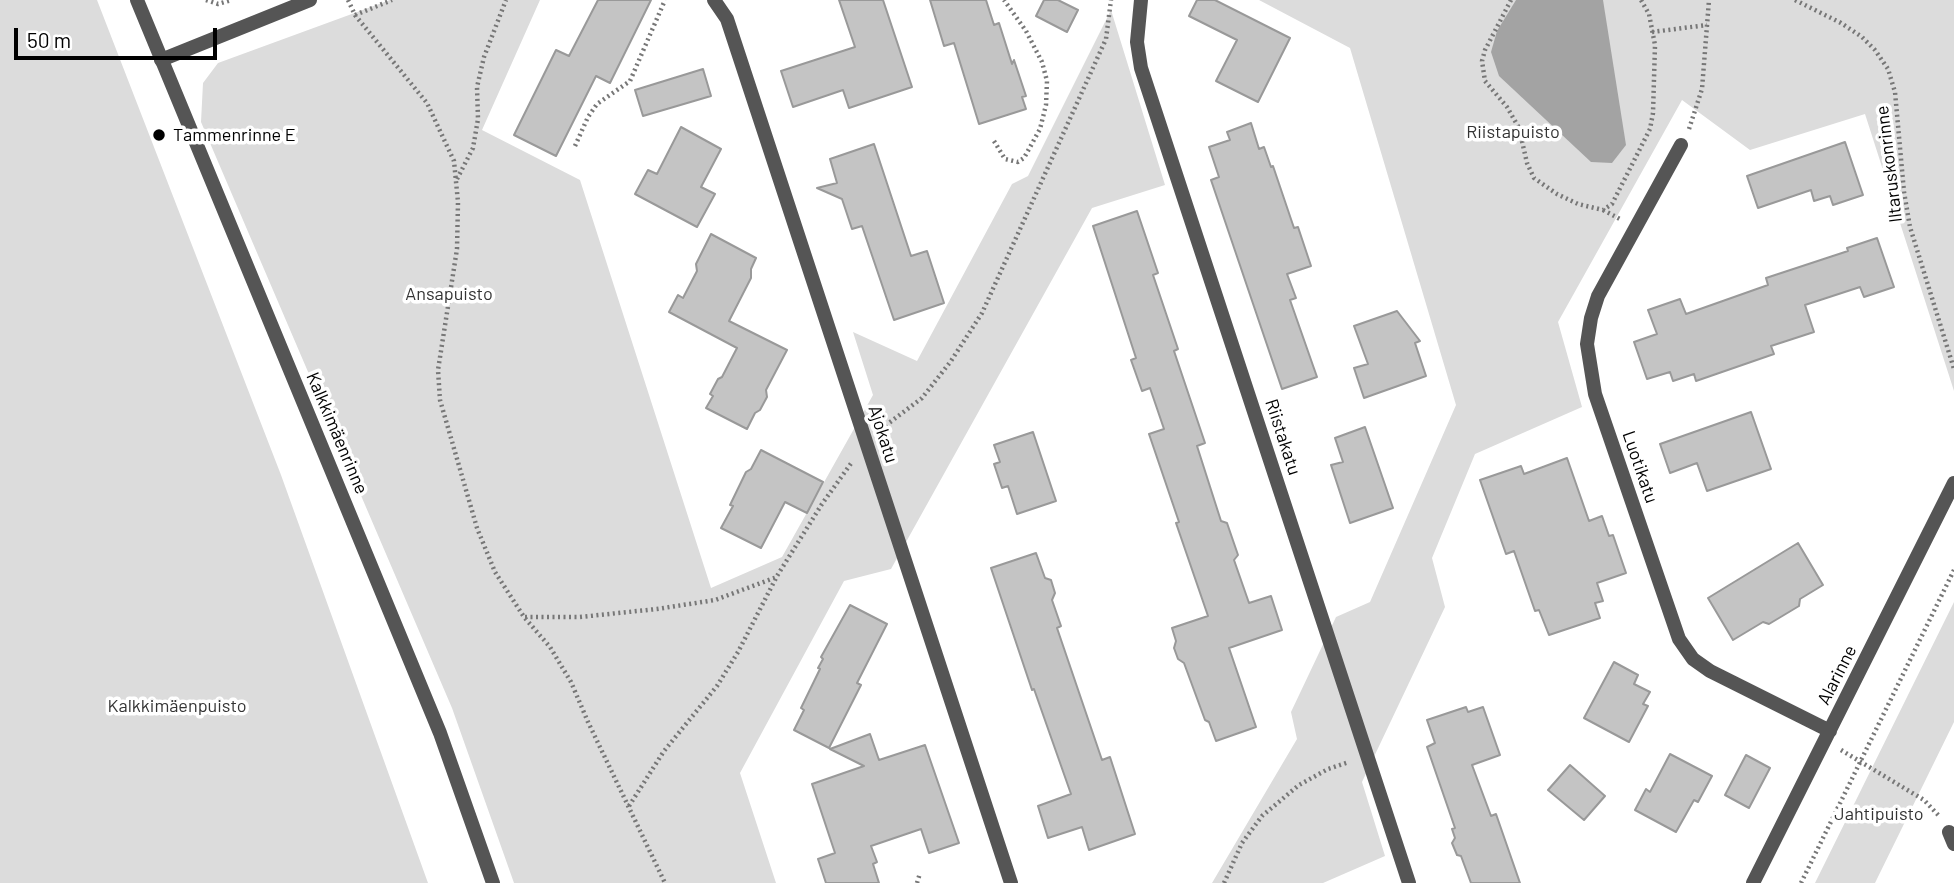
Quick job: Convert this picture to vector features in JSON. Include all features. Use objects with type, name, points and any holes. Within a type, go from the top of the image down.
[{"type":"street","name":"Kalkkimäenrinne","points":[[137,0],[440,733],[493,883]]},
{"type":"street","points":[[162,60],[310,0]]},
{"type":"street","name":"Ajokatu","points":[[714,0],[727,19],[1011,883]]},
{"type":"street","name":"Riistakatu","points":[[1141,0],[1137,42],[1141,68],[1409,883]]},
{"type":"street","name":"Luotikatu","points":[[1681,145],[1595,307],[1587,344],[1595,394],[1679,639],[1693,659],[1710,671],[1828,736]]},
{"type":"street","name":"Alarinne","points":[[1753,883],[1954,483]]},
{"type":"path","points":[[206,0],[218,4],[232,0]]},
{"type":"path","points":[[348,0],[355,15],[427,103],[454,161],[458,202],[457,248],[438,370],[440,400],[477,528],[495,572],[524,617],[550,647],[571,682],[665,883]]},
{"type":"path","points":[[355,15],[392,0]]},
{"type":"path","points":[[456,181],[473,148],[478,119],[477,87],[484,57],[506,0]]},
{"type":"path","points":[[575,146],[597,104],[629,81],[665,0]]},
{"type":"path","points":[[994,141],[1005,159],[1018,162],[1024,158],[1040,129],[1046,105],[1047,81],[1042,62],[1026,31],[1004,0]]},
{"type":"path","points":[[628,807],[664,751],[717,686],[738,652],[777,576],[822,504],[866,443],[922,398],[951,361],[982,313],[1107,38],[1111,0]]},
{"type":"path","points":[[1511,0],[1485,50],[1482,61],[1485,81],[1507,107],[1519,128],[1527,163],[1534,178],[1556,194],[1603,210],[1612,204],[1650,129],[1653,113],[1655,45],[1649,14],[1641,0]]},
{"type":"path","points":[[1681,145],[1694,121],[1702,89],[1709,0]]},
{"type":"path","name":"Iltaruskonrinne","points":[[1795,0],[1841,23],[1862,37],[1888,69],[1895,92],[1910,227],[1954,369]]},
{"type":"path","points":[[1652,32],[1707,25]]},
{"type":"path","points":[[1801,883],[1954,570]]},
{"type":"path","points":[[524,617],[580,617],[715,600],[777,576]]},
{"type":"path","points":[[1828,736],[1861,762],[1924,800],[1937,812],[1952,838]]},
{"type":"path","points":[[1224,883],[1242,843],[1262,816],[1299,785],[1328,769],[1368,755]]},
{"type":"path","points":[[917,883],[920,873]]},
{"type":"green space","name":"Kalkkimäenpuisto","points":[[0,0],[97,0],[281,475],[428,883],[0,883]]},
{"type":"green space","name":"Ansapuisto","points":[[390,0],[540,0],[482,130],[580,180],[711,588],[782,557],[873,395],[853,332],[917,361],[1012,184],[1028,176],[1111,10],[1165,185],[1092,208],[891,569],[844,581],[740,773],[776,883],[514,883],[452,708],[201,122],[203,83],[218,63]]},
{"type":"green space","name":"Riistapuisto","points":[[1259,0],[1954,0],[1954,391],[1865,114],[1750,150],[1682,100],[1558,322],[1582,407],[1475,454],[1432,558],[1445,607],[1362,782],[1385,856],[1323,883],[1212,883],[1297,739],[1291,712],[1336,617],[1370,602],[1456,405],[1350,48]]},
{"type":"green space","name":"Jahtipuisto","points":[[1954,602],[1954,722],[1875,883],[1815,883]]},
{"type":"shaded area","points":[[1516,0],[1603,0],[1626,145],[1612,163],[1591,162],[1499,76],[1491,52],[1497,31]]},
{"type":"building","points":[[598,0],[651,0],[610,83],[596,76],[556,156],[514,135],[556,50],[569,56]]},
{"type":"building","points":[[839,0],[883,0],[912,87],[849,108],[843,90],[793,107],[781,71],[855,47]]},
{"type":"building","points":[[930,0],[986,0],[994,25],[999,23],[1012,64],[1014,60],[1026,96],[1022,97],[1026,109],[979,124],[954,43],[944,46]]},
{"type":"building","points":[[1044,0],[1058,0],[1078,10],[1067,32],[1036,16]]},
{"type":"building","points":[[1197,0],[1215,0],[1290,38],[1258,102],[1216,81],[1237,40],[1189,16]]},
{"type":"building","points":[[703,69],[711,96],[643,116],[635,90]]},
{"type":"building","points":[[1251,123],[1259,149],[1264,147],[1271,167],[1273,166],[1294,228],[1298,227],[1311,266],[1287,274],[1296,298],[1290,300],[1317,377],[1282,389],[1211,180],[1219,177],[1209,147],[1230,140],[1227,132]]},
{"type":"building","points":[[681,127],[721,149],[701,187],[715,194],[697,227],[635,194],[648,170],[657,174]]},
{"type":"building","points":[[1845,142],[1863,195],[1833,205],[1830,196],[1814,201],[1811,190],[1758,208],[1747,176]]},
{"type":"building","points":[[874,144],[911,256],[927,251],[944,303],[894,320],[862,226],[852,229],[842,199],[817,188],[837,183],[830,159]]},
{"type":"building","points":[[1137,211],[1158,273],[1153,275],[1178,349],[1174,351],[1205,443],[1197,446],[1221,521],[1227,523],[1238,555],[1234,560],[1249,603],[1271,596],[1282,630],[1229,648],[1256,727],[1216,741],[1209,722],[1205,720],[1184,663],[1178,659],[1174,648],[1176,641],[1172,628],[1208,616],[1149,434],[1164,429],[1150,388],[1142,391],[1131,360],[1136,358],[1093,226]]},
{"type":"building","points":[[711,234],[756,258],[751,269],[751,278],[729,321],[787,350],[766,390],[767,397],[747,429],[706,408],[713,396],[710,394],[737,348],[669,312],[678,295],[683,298]]},
{"type":"building","points":[[1877,238],[1894,287],[1864,297],[1860,287],[1805,305],[1814,332],[1771,346],[1774,354],[1696,381],[1694,374],[1673,381],[1670,372],[1647,379],[1634,342],[1657,334],[1648,310],[1680,299],[1686,314],[1768,285],[1766,278],[1848,251],[1847,248]]},
{"type":"building","points":[[1397,311],[1420,341],[1415,343],[1426,376],[1364,398],[1354,368],[1368,364],[1354,326]]},
{"type":"building","points":[[1751,412],[1771,469],[1707,491],[1697,463],[1670,473],[1660,444]]},
{"type":"building","points":[[1365,427],[1393,508],[1350,523],[1331,465],[1343,462],[1335,438]]},
{"type":"building","points":[[1033,432],[1056,501],[1017,514],[1008,486],[1002,488],[994,464],[1000,462],[994,445]]},
{"type":"building","points":[[761,450],[823,482],[807,513],[785,502],[761,548],[721,528],[746,472],[751,469]]},
{"type":"building","points":[[1567,458],[1589,521],[1602,516],[1609,536],[1613,535],[1626,573],[1597,583],[1603,601],[1595,603],[1600,618],[1549,635],[1539,610],[1535,611],[1514,551],[1506,554],[1480,480],[1521,466],[1524,474]]},
{"type":"building","points":[[1798,543],[1823,585],[1800,599],[1799,606],[1769,624],[1763,622],[1733,640],[1708,598]]},
{"type":"building","points":[[1036,553],[1045,578],[1051,580],[1055,593],[1052,600],[1061,626],[1057,628],[1102,760],[1110,757],[1135,834],[1089,850],[1082,827],[1048,838],[1038,806],[1071,794],[991,568]]},
{"type":"building","points":[[850,605],[887,624],[857,683],[861,685],[829,748],[794,730],[804,710],[801,708],[820,669],[818,668],[823,659],[821,657]]},
{"type":"building","points":[[1614,662],[1638,675],[1634,684],[1650,692],[1643,704],[1648,706],[1629,742],[1584,718]]},
{"type":"building","points":[[1466,707],[1468,712],[1483,707],[1500,755],[1472,765],[1491,816],[1496,814],[1520,883],[1471,883],[1461,856],[1457,855],[1452,843],[1455,838],[1452,829],[1455,828],[1427,747],[1435,743],[1427,720]]},
{"type":"building","points":[[870,734],[879,760],[925,745],[959,843],[929,853],[921,829],[871,846],[877,862],[873,864],[879,883],[826,883],[818,859],[835,853],[812,784],[864,766],[830,749]]},
{"type":"building","points":[[1670,754],[1712,776],[1698,802],[1694,800],[1676,832],[1635,810],[1646,789],[1650,792]]},
{"type":"building","points":[[1746,755],[1770,768],[1749,808],[1725,795]]},
{"type":"building","points":[[1570,765],[1605,796],[1584,820],[1548,790]]},
{"type":"place","name":"Tammenrinne E","points":[[159,135]]}]
